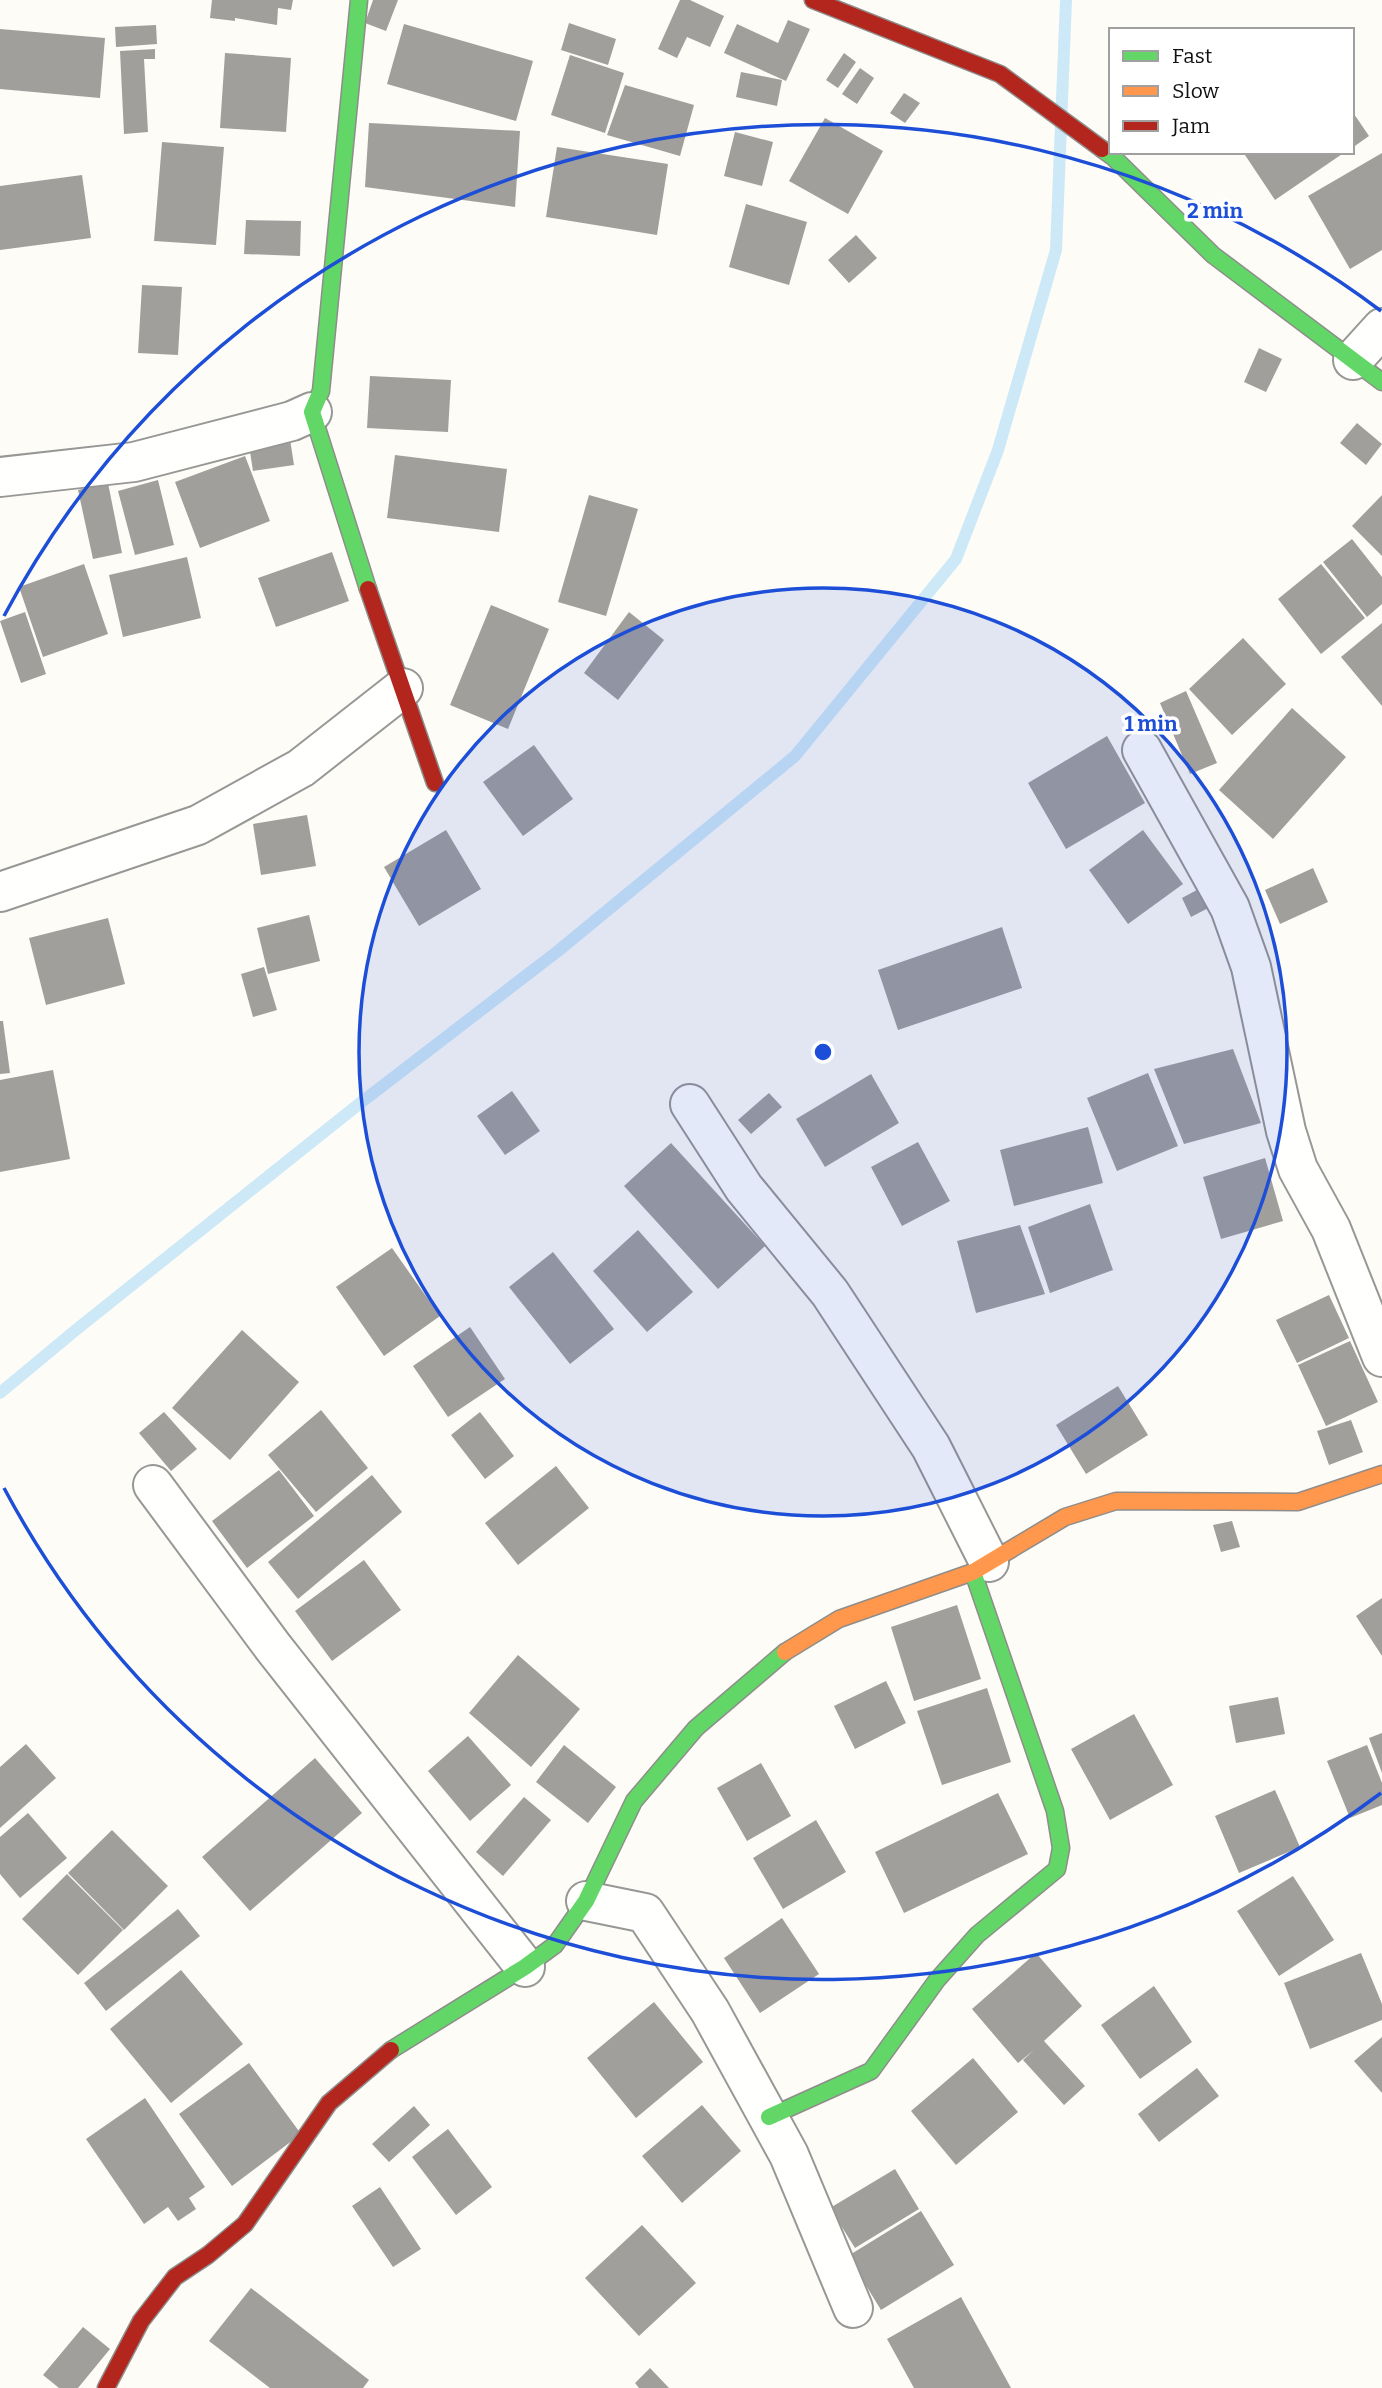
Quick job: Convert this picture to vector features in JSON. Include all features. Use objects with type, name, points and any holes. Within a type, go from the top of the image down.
[{"type":"street","points":[[359,0],[321,391],[312,412],[365,580],[435,783]]},
{"type":"street","points":[[813,0],[1000,74],[1113,157],[1213,255],[1368,371],[1382,328]]},
{"type":"street","points":[[0,477],[134,462],[292,421],[312,412]]},
{"type":"street","points":[[0,892],[198,825],[301,768],[402,688]]},
{"type":"street","points":[[1143,750],[1230,908],[1251,967],[1286,1131],[1298,1169],[1331,1229],[1382,1357]]},
{"type":"street","points":[[690,1104],[744,1188],[830,1293],[931,1447],[981,1567],[1055,1811],[1061,1848],[1057,1869],[977,1935],[937,1980],[871,2071],[769,2117]]},
{"type":"street","points":[[106,2388],[141,2320],[175,2277],[208,2255],[245,2224],[329,2103],[395,2046],[525,1967],[555,1945],[586,1901],[634,1801],[696,1728],[793,1646],[839,1619],[981,1567],[1065,1517],[1116,1501],[1298,1502],[1382,1474]]},
{"type":"street","points":[[153,1485],[273,1647],[525,1967]]},
{"type":"street","points":[[586,1901],[645,1913],[710,2011],[789,2155],[853,2308]]},
{"type":"building","points":[[212,0],[293,0],[291,10],[278,8],[277,25],[235,18],[235,21],[210,18]]},
{"type":"building","points":[[373,0],[398,0],[386,31],[365,23]]},
{"type":"building","points":[[680,0],[690,0],[724,16],[710,47],[687,37],[677,58],[658,49]]},
{"type":"building","points":[[788,20],[810,29],[786,81],[724,53],[737,24],[778,43]]},
{"type":"building","points":[[569,23],[616,39],[608,65],[561,50]]},
{"type":"building","points":[[404,24],[533,61],[516,121],[387,84]]},
{"type":"building","points":[[156,25],[157,44],[116,47],[115,27]]},
{"type":"building","points":[[0,29],[105,38],[100,98],[0,89]]},
{"type":"building","points":[[155,49],[155,59],[144,59],[148,132],[124,134],[120,51]]},
{"type":"building","points":[[225,53],[291,58],[286,132],[220,128]]},
{"type":"building","points":[[844,53],[856,62],[838,88],[826,80]]},
{"type":"building","points":[[570,55],[624,73],[605,133],[551,115]]},
{"type":"building","points":[[860,68],[874,78],[857,104],[842,94]]},
{"type":"building","points":[[741,72],[782,80],[777,106],[736,97]]},
{"type":"building","points":[[625,85],[694,105],[680,156],[607,135]]},
{"type":"building","points":[[904,93],[920,103],[905,123],[890,113]]},
{"type":"building","points":[[1354,114],[1369,136],[1354,147]]},
{"type":"building","points":[[825,118],[883,151],[848,214],[789,181]]},
{"type":"building","points":[[369,123],[520,131],[515,207],[365,187]]},
{"type":"building","points":[[735,132],[773,142],[762,186],[724,176]]},
{"type":"building","points":[[162,142],[224,147],[216,245],[154,241]]},
{"type":"building","points":[[557,147],[668,164],[657,235],[546,217]]},
{"type":"building","points":[[1382,153],[1382,250],[1350,269],[1308,196]]},
{"type":"building","points":[[1244,154],[1342,154],[1275,200]]},
{"type":"building","points":[[82,175],[91,238],[0,250],[0,186]]},
{"type":"building","points":[[746,204],[807,222],[789,285],[729,267]]},
{"type":"building","points":[[246,220],[301,221],[300,256],[244,254]]},
{"type":"building","points":[[856,235],[877,258],[849,283],[828,260]]},
{"type":"building","points":[[142,285],[182,287],[178,355],[138,353]]},
{"type":"building","points":[[1259,348],[1282,359],[1266,392],[1244,382]]},
{"type":"building","points":[[370,376],[451,380],[448,432],[367,428]]},
{"type":"building","points":[[1357,423],[1382,444],[1366,465],[1340,443]]},
{"type":"building","points":[[290,439],[294,465],[253,471],[249,445]]},
{"type":"building","points":[[395,455],[507,469],[499,532],[387,518]]},
{"type":"building","points":[[245,456],[270,521],[200,548],[175,482]]},
{"type":"building","points":[[158,480],[174,545],[135,555],[118,491]]},
{"type":"building","points":[[108,483],[122,553],[93,559],[78,490]]},
{"type":"building","points":[[589,495],[638,509],[606,616],[558,602]]},
{"type":"building","points":[[1382,495],[1382,556],[1352,526]]},
{"type":"building","points":[[1352,539],[1382,577],[1382,604],[1367,617],[1323,562]]},
{"type":"building","points":[[332,552],[349,601],[276,627],[258,578]]},
{"type":"building","points":[[187,557],[201,618],[123,637],[109,575]]},
{"type":"building","points":[[84,564],[108,634],[43,657],[19,587]]},
{"type":"building","points":[[1321,564],[1365,618],[1321,654],[1278,599]]},
{"type":"building","points":[[491,605],[549,629],[508,729],[450,705]]},
{"type":"building","points":[[25,612],[46,674],[21,683],[0,621]]},
{"type":"building","points":[[629,612],[664,640],[618,700],[584,673]]},
{"type":"building","points":[[1382,623],[1382,706],[1341,657]]},
{"type":"building","points":[[1243,638],[1286,684],[1232,735],[1189,689]]},
{"type":"building","points":[[1186,691],[1217,763],[1190,774],[1160,703]]},
{"type":"building","points":[[1292,708],[1346,757],[1273,839],[1219,790]]},
{"type":"building","points":[[1107,736],[1145,803],[1066,849],[1028,783]]},
{"type":"building","points":[[534,745],[573,799],[523,836],[483,782]]},
{"type":"building","points":[[307,815],[316,866],[261,875],[253,824]]},
{"type":"building","points":[[446,830],[481,889],[419,926],[384,867]]},
{"type":"building","points":[[1143,830],[1183,884],[1128,924],[1089,870]]},
{"type":"building","points":[[1313,868],[1328,902],[1280,924],[1265,890]]},
{"type":"building","points":[[1206,885],[1216,904],[1191,917],[1182,898]]},
{"type":"building","points":[[309,915],[320,961],[268,974],[257,928]]},
{"type":"building","points":[[108,918],[125,984],[46,1005],[29,938]]},
{"type":"building","points":[[1002,927],[1022,988],[898,1030],[878,970]]},
{"type":"building","points":[[264,967],[277,1010],[253,1017],[241,974]]},
{"type":"building","points":[[0,1021],[3,1021],[10,1073],[0,1074]]},
{"type":"building","points":[[1233,1049],[1261,1123],[1184,1144],[1154,1069]]},
{"type":"building","points":[[53,1070],[70,1159],[0,1172],[0,1080]]},
{"type":"building","points":[[1148,1073],[1178,1146],[1117,1171],[1087,1098]]},
{"type":"building","points":[[871,1074],[899,1123],[825,1167],[796,1119]]},
{"type":"building","points":[[512,1091],[540,1131],[505,1155],[477,1116]]},
{"type":"building","points":[[769,1093],[782,1107],[751,1134],[738,1120]]},
{"type":"building","points":[[1088,1127],[1103,1183],[1014,1206],[1000,1150]]},
{"type":"building","points":[[918,1142],[950,1201],[902,1226],[871,1167]]},
{"type":"building","points":[[671,1143],[765,1246],[718,1289],[624,1186]]},
{"type":"building","points":[[1265,1158],[1283,1221],[1221,1239],[1203,1177]]},
{"type":"building","points":[[1090,1204],[1113,1270],[1050,1293],[1028,1227]]},
{"type":"building","points":[[1020,1225],[1045,1294],[976,1313],[957,1241]]},
{"type":"building","points":[[638,1230],[693,1292],[647,1332],[593,1271]]},
{"type":"building","points":[[392,1248],[440,1316],[384,1356],[336,1287]]},
{"type":"building","points":[[553,1252],[614,1329],[570,1364],[509,1287]]},
{"type":"building","points":[[1329,1295],[1349,1338],[1297,1363],[1276,1320]]},
{"type":"building","points":[[470,1327],[505,1379],[448,1417],[413,1366]]},
{"type":"building","points":[[242,1330],[299,1382],[230,1460],[172,1408]]},
{"type":"building","points":[[1350,1341],[1378,1402],[1326,1426],[1298,1365]]},
{"type":"building","points":[[1118,1386],[1148,1435],[1086,1474],[1056,1425]]},
{"type":"building","points":[[321,1410],[368,1468],[316,1512],[268,1455]]},
{"type":"building","points":[[164,1412],[197,1449],[171,1471],[139,1433]]},
{"type":"building","points":[[480,1412],[514,1456],[485,1479],[451,1435]]},
{"type":"building","points":[[1351,1420],[1363,1452],[1329,1465],[1317,1431]]},
{"type":"building","points":[[556,1466],[589,1508],[518,1565],[485,1523]]},
{"type":"building","points":[[279,1470],[314,1516],[247,1568],[212,1521]]},
{"type":"building","points":[[372,1475],[402,1512],[298,1599],[268,1562]]},
{"type":"building","points":[[1232,1521],[1240,1547],[1221,1552],[1213,1525]]},
{"type":"building","points":[[364,1560],[401,1610],[332,1661],[295,1611]]},
{"type":"building","points":[[1382,1598],[1382,1656],[1356,1616]]},
{"type":"building","points":[[957,1605],[981,1679],[914,1701],[891,1627]]},
{"type":"building","points":[[518,1655],[580,1709],[531,1767],[469,1713]]},
{"type":"building","points":[[886,1681],[906,1723],[855,1749],[834,1706]]},
{"type":"building","points":[[987,1688],[1011,1762],[942,1785],[917,1711]]},
{"type":"building","points":[[1278,1697],[1285,1734],[1236,1743],[1229,1706]]},
{"type":"building","points":[[1134,1714],[1173,1785],[1110,1820],[1071,1749]]},
{"type":"building","points":[[1382,1733],[1382,1773],[1369,1738]]},
{"type":"building","points":[[468,1736],[511,1785],[470,1821],[428,1771]]},
{"type":"building","points":[[26,1744],[56,1778],[0,1828],[0,1767]]},
{"type":"building","points":[[564,1745],[616,1787],[588,1823],[536,1782]]},
{"type":"building","points":[[1367,1745],[1382,1783],[1382,1805],[1350,1818],[1327,1761]]},
{"type":"building","points":[[315,1758],[362,1813],[250,1911],[202,1857]]},
{"type":"building","points":[[761,1763],[791,1816],[747,1841],[717,1788]]},
{"type":"building","points":[[1275,1790],[1300,1847],[1239,1873],[1215,1816]]},
{"type":"building","points":[[998,1793],[1028,1854],[904,1913],[875,1852]]},
{"type":"building","points":[[524,1797],[551,1820],[503,1876],[476,1852]]},
{"type":"building","points":[[28,1813],[67,1858],[20,1898],[0,1874],[0,1837]]},
{"type":"building","points":[[816,1820],[846,1872],[783,1909],[753,1858]]},
{"type":"building","points":[[112,1830],[168,1886],[124,1930],[68,1873]]},
{"type":"building","points":[[67,1874],[123,1930],[78,1975],[22,1919]]},
{"type":"building","points":[[1293,1876],[1334,1940],[1279,1976],[1237,1911]]},
{"type":"building","points":[[178,1909],[200,1936],[106,2011],[84,1983]]},
{"type":"building","points":[[782,1918],[819,1974],[760,2013],[724,1958]]},
{"type":"building","points":[[1036,1953],[1082,2006],[1044,2041],[1085,2086],[1064,2105],[1023,2060],[1034,2050],[1018,2063],[972,2009]]},
{"type":"building","points":[[1361,1953],[1382,2004],[1382,2020],[1310,2049],[1284,1983]]},
{"type":"building","points":[[181,1970],[243,2044],[171,2103],[110,2029]]},
{"type":"building","points":[[1154,1986],[1192,2042],[1140,2079],[1101,2025]]},
{"type":"building","points":[[654,2002],[703,2062],[636,2118],[587,2058]]},
{"type":"building","points":[[1382,2037],[1382,2093],[1354,2061]]},
{"type":"building","points":[[973,2058],[1018,2112],[956,2165],[911,2111]]},
{"type":"building","points":[[249,2063],[301,2134],[232,2186],[179,2114]]},
{"type":"building","points":[[1197,2068],[1219,2096],[1159,2142],[1138,2114]]},
{"type":"building","points":[[145,2098],[205,2187],[189,2198],[196,2209],[178,2221],[168,2207],[144,2224],[86,2139]]},
{"type":"building","points":[[702,2105],[741,2151],[682,2203],[642,2156]]},
{"type":"building","points":[[414,2106],[430,2125],[389,2162],[372,2144]]},
{"type":"building","points":[[448,2129],[492,2187],[456,2215],[412,2157]]},
{"type":"building","points":[[895,2169],[919,2209],[855,2248],[830,2208]]},
{"type":"building","points":[[380,2187],[421,2249],[393,2267],[352,2206]]},
{"type":"building","points":[[921,2211],[954,2265],[881,2310],[848,2256]]},
{"type":"building","points":[[642,2225],[696,2283],[639,2336],[585,2278]]},
{"type":"building","points":[[251,2288],[369,2380],[363,2388],[270,2388],[209,2341]]},
{"type":"building","points":[[961,2297],[1011,2388],[914,2388],[887,2339]]},
{"type":"building","points":[[83,2327],[110,2349],[78,2388],[59,2388],[43,2375]]},
{"type":"building","points":[[650,2368],[669,2388],[639,2388],[635,2383]]},
{"type":"waterway","points":[[0,1393],[359,1104],[558,951],[795,756],[956,559],[998,450],[1056,250],[1066,0]]},
{"type":"traffic: fast","points":[[359,0],[321,391],[312,412],[368,589]]},
{"type":"traffic: fast","points":[[1102,149],[1213,255],[1382,382]]},
{"type":"traffic: fast","points":[[769,2117],[871,2071],[937,1980],[977,1935],[1057,1869],[1061,1848],[1055,1811],[973,1572]]},
{"type":"traffic: fast","points":[[391,2050],[525,1967],[555,1945],[586,1901],[634,1801],[696,1728],[785,1652]]},
{"type":"traffic: slow","points":[[785,1652],[839,1619],[973,1572],[1065,1517],[1116,1501],[1298,1502],[1382,1474]]},
{"type":"traffic: jam","points":[[813,0],[1000,74],[1102,149]]},
{"type":"traffic: jam","points":[[368,589],[435,783]]},
{"type":"traffic: jam","points":[[106,2388],[141,2321],[175,2277],[208,2255],[245,2224],[329,2103],[391,2050]]}]
